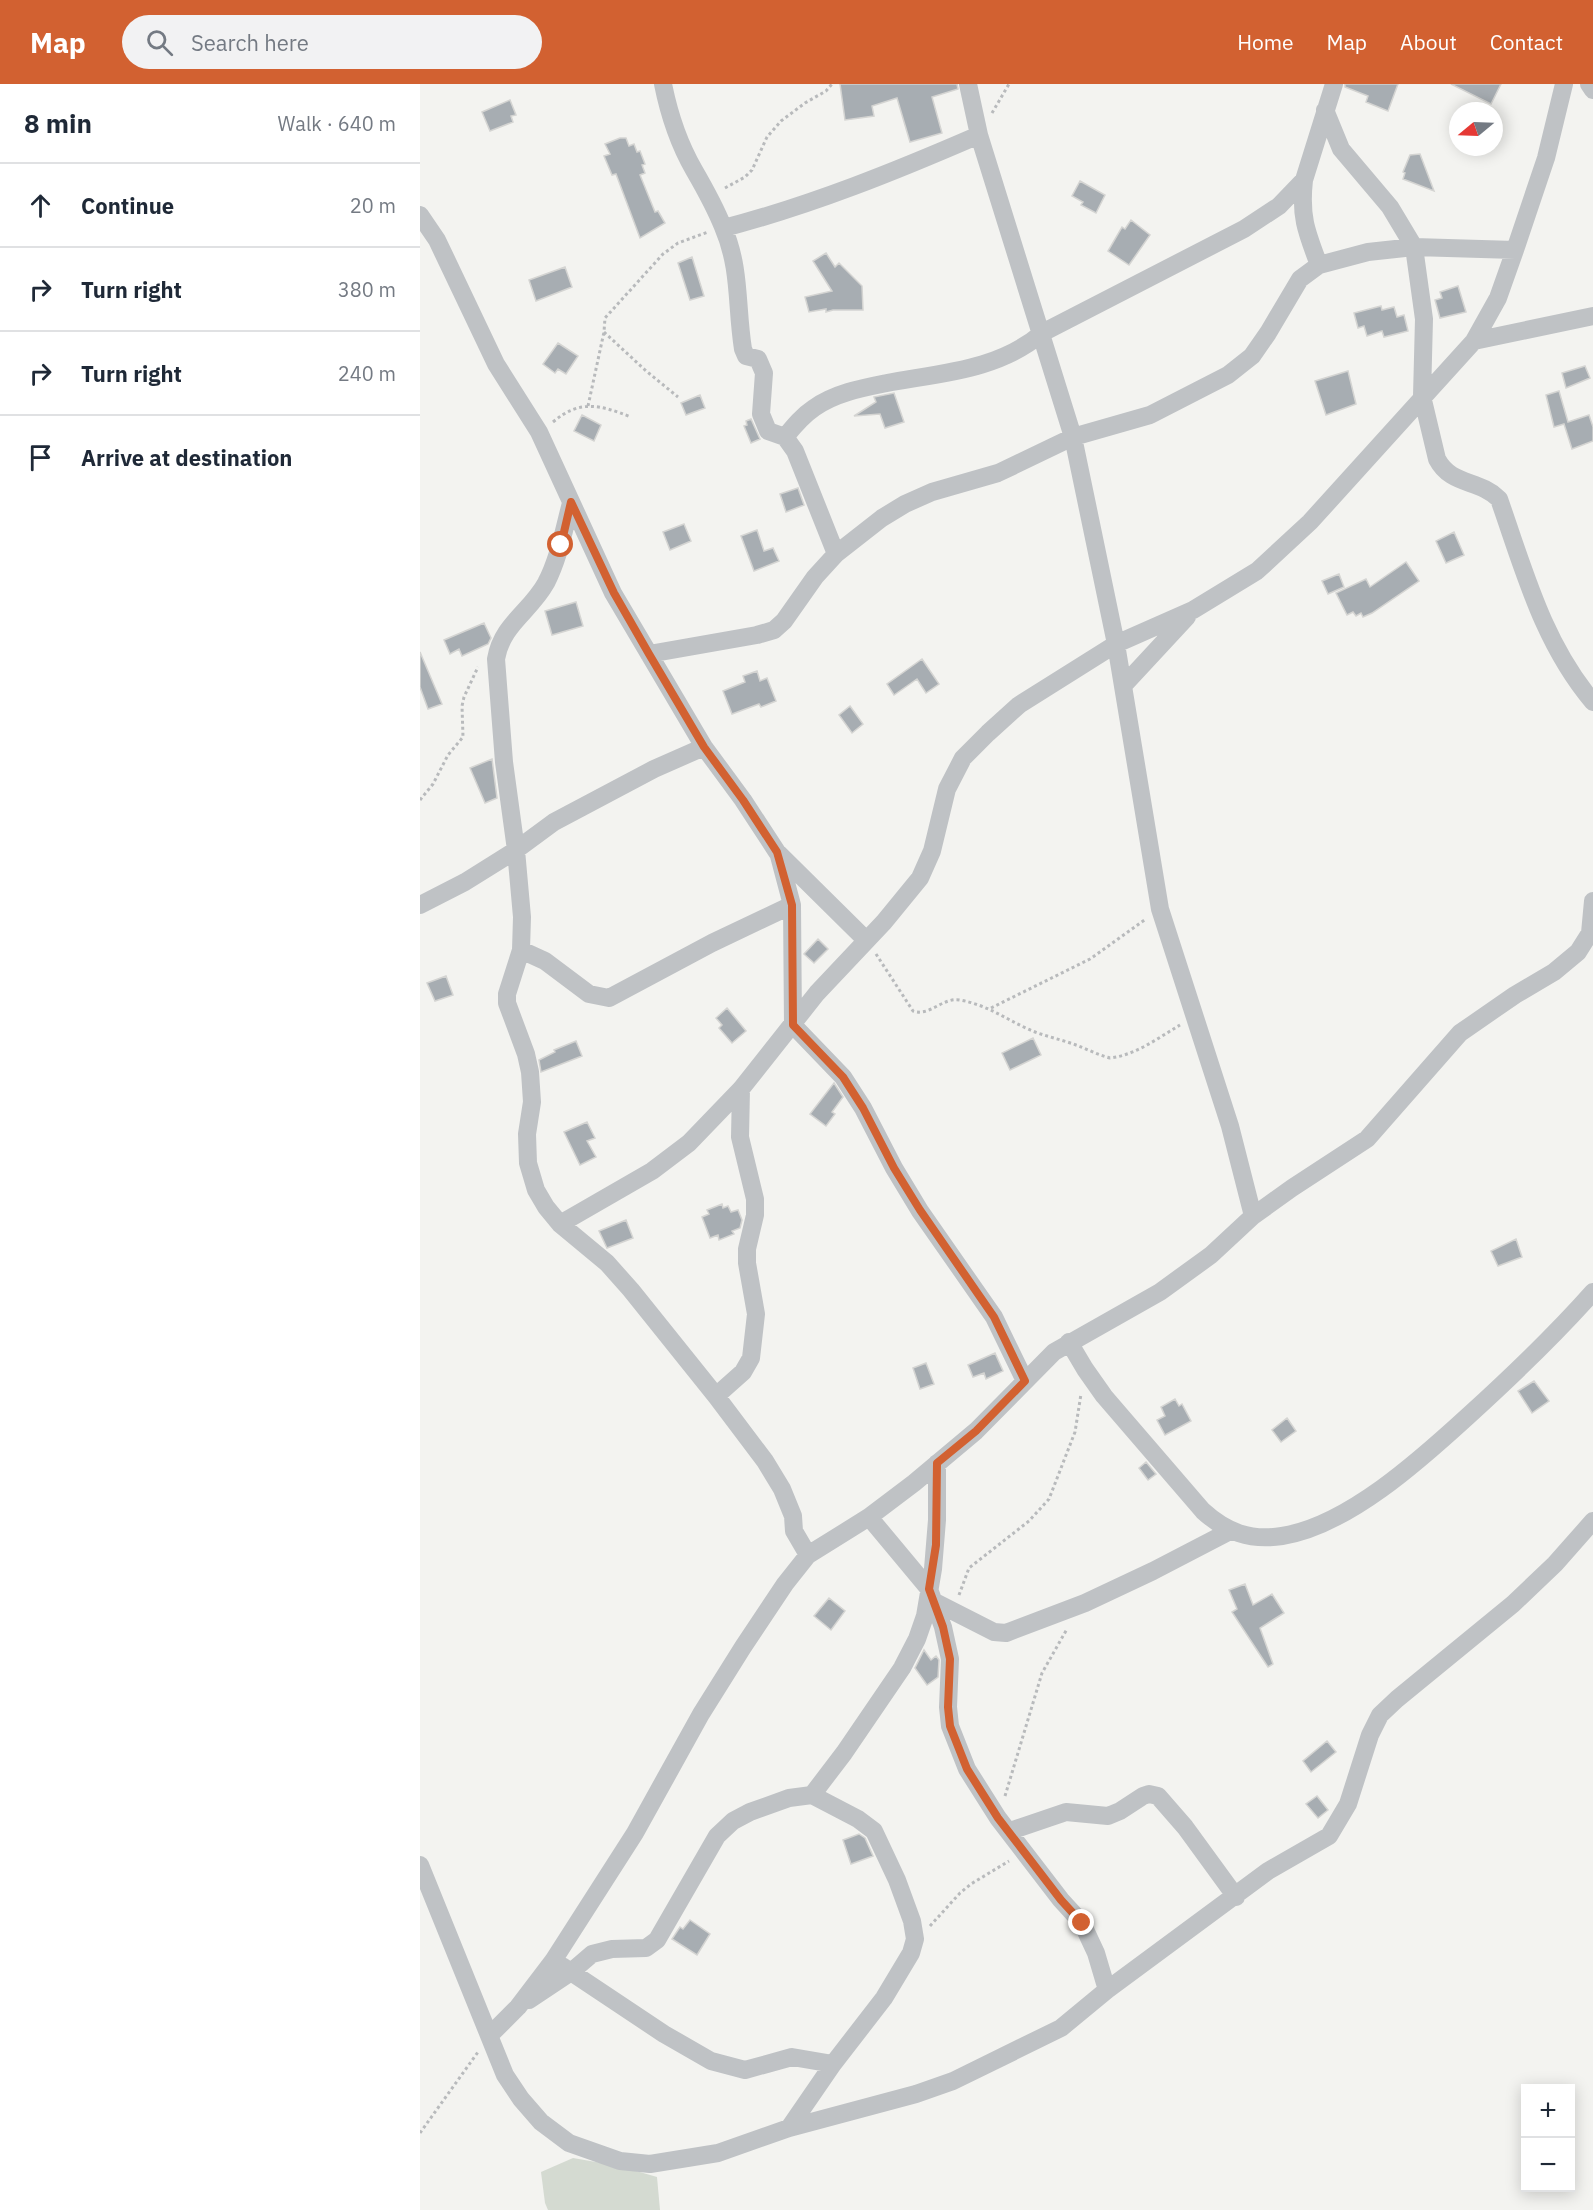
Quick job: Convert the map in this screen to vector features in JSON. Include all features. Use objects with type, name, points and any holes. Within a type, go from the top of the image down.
[{"type":"street","points":[[663,84],[678,136],[693,169],[710,195],[734,257],[739,288],[743,349],[747,356],[758,359],[764,373],[762,419],[768,431],[785,437],[805,472],[836,554]]},
{"type":"street","points":[[968,84],[979,135],[1073,437],[1116,644],[1160,909],[1230,1126],[1253,1216]]},
{"type":"street","points":[[1320,265],[1303,220],[1302,203],[1304,180],[1334,84]]},
{"type":"street","points":[[560,1224],[652,1171],[689,1143],[741,1089],[817,993],[884,922],[920,878],[932,851],[948,789],[963,758],[1019,705],[1116,644],[1193,610],[1257,571],[1310,522],[1474,341],[1498,298],[1515,250],[1546,158],[1564,84]]},
{"type":"street","points":[[1589,84],[1593,90]]},
{"type":"street","points":[[1325,110],[1341,149],[1390,207],[1414,247],[1424,319],[1422,396],[1433,449],[1442,468],[1454,478],[1491,491],[1498,498],[1530,592],[1546,630],[1574,679],[1593,702]]},
{"type":"street","points":[[724,228],[777,214],[837,194],[979,135]]},
{"type":"street","points":[[785,437],[801,418],[816,406],[840,394],[982,366],[1027,346],[1042,333],[1244,229],[1279,206],[1304,180]]},
{"type":"street","points":[[420,215],[437,240],[496,364],[539,432],[614,593],[704,747],[777,852],[866,940]]},
{"type":"street","points":[[649,654],[774,630],[784,621],[815,577],[836,554],[882,518],[905,504],[932,492],[998,473],[1073,437],[1150,415],[1228,375],[1252,356],[1300,279],[1320,265],[1368,252],[1414,247],[1515,250]]},
{"type":"street","points":[[1474,341],[1593,316]]},
{"type":"street","points":[[571,502],[561,545],[548,580],[537,598],[504,635],[499,643],[496,659],[504,762],[522,917],[521,950],[507,994],[509,1011],[531,1072],[532,1087],[527,1134],[528,1163],[536,1190],[546,1207],[560,1224],[607,1263],[631,1290],[765,1461],[782,1489],[791,1509],[794,1531],[808,1555]]},
{"type":"street","points":[[1123,686],[1193,610]]},
{"type":"street","points":[[420,905],[465,882],[516,850],[554,822],[704,747]]},
{"type":"street","points":[[777,852],[792,905],[793,1025],[843,1077],[863,1108],[904,1185],[994,1317],[1025,1381]]},
{"type":"street","points":[[489,2036],[518,2007],[553,1961],[635,1833],[702,1714],[743,1647],[784,1584],[808,1555],[869,1517],[914,1483],[976,1431],[1054,1352],[1160,1292],[1211,1255],[1253,1216],[1367,1138],[1460,1034],[1515,995],[1554,972],[1578,952],[1592,935],[1593,901]]},
{"type":"street","points":[[521,950],[545,961],[589,994],[609,998],[712,943],[792,905]]},
{"type":"street","points":[[716,1396],[743,1372],[751,1358],[756,1314],[747,1263],[749,1237],[755,1215],[755,1199],[740,1137],[741,1089]]},
{"type":"street","points":[[1069,1342],[1104,1396],[1203,1511],[1218,1525],[1230,1531],[1262,1536],[1281,1536],[1303,1531],[1337,1516],[1380,1490],[1425,1455],[1506,1382],[1593,1292]]},
{"type":"street","points":[[812,1795],[902,1668],[917,1639],[932,1596],[936,1545],[937,1463]]},
{"type":"street","points":[[869,1517],[932,1596],[954,1611],[994,1632],[1006,1634],[1153,1571],[1230,1531]]},
{"type":"street","points":[[420,1865],[505,2075],[521,2100],[541,2122],[569,2143],[620,2162],[650,2164],[718,2153],[789,2128],[916,2094],[952,2081],[1061,2028],[1107,1990],[1236,1897],[1268,1871],[1329,1836],[1348,1804],[1370,1735],[1380,1715],[1513,1604],[1555,1564],[1593,1521]]},
{"type":"street","points":[[932,1596],[950,1659],[948,1707],[950,1726],[967,1769],[1004,1825],[1089,1934],[1107,1990]]},
{"type":"street","points":[[1004,1825],[1066,1812],[1108,1816],[1143,1796],[1149,1794],[1158,1796],[1185,1827],[1236,1897]]},
{"type":"street","points":[[518,2007],[571,1972],[582,1960],[600,1951],[632,1950],[651,1946],[675,1913],[717,1836],[733,1821],[766,1806],[789,1798],[812,1795],[858,1819],[874,1831],[897,1880],[912,1921],[915,1939],[911,1953],[884,1998],[832,2064],[789,2128]]},
{"type":"street","points":[[553,1961],[664,2034],[711,2061],[745,2070],[792,2057],[832,2064]]},
{"type":"path","points":[[710,195],[745,177],[752,170],[767,137],[781,121],[826,91],[832,84]]},
{"type":"path","points":[[979,135],[1009,84]]},
{"type":"path","points":[[588,405],[605,318],[663,254],[678,243],[724,228]]},
{"type":"path","points":[[604,332],[678,397]]},
{"type":"path","points":[[539,432],[566,411],[588,405],[631,417]]},
{"type":"path","points":[[420,800],[433,784],[448,755],[461,741],[464,733],[461,713],[464,697],[476,669],[499,643]]},
{"type":"path","points":[[990,1008],[1090,960],[1160,909]]},
{"type":"path","points":[[866,940],[913,1011],[919,1013],[929,1011],[952,999],[990,1008],[1034,1032],[1110,1058],[1121,1057],[1136,1050],[1194,1017]]},
{"type":"path","points":[[954,1611],[963,1578],[969,1568],[1029,1521],[1049,1499],[1074,1432],[1085,1369]]},
{"type":"path","points":[[1004,1825],[1042,1673],[1068,1628]]},
{"type":"path","points":[[915,1939],[971,1884],[1007,1861],[1029,1855]]},
{"type":"path","points":[[420,2133],[489,2036]]},
{"type":"shaded area","points":[[573,2158],[619,2166],[657,2177],[660,2210],[548,2210],[541,2172]]},
{"type":"building","points":[[840,84],[957,84],[958,89],[932,97],[942,133],[910,142],[897,98],[872,106],[874,116],[845,120]]},
{"type":"building","points":[[1345,84],[1398,84],[1388,111],[1366,102],[1368,96],[1345,87]]},
{"type":"building","points":[[1451,84],[1501,84],[1492,102],[1487,102]]},
{"type":"building","points":[[510,100],[516,115],[511,116],[513,122],[490,131],[482,112]]},
{"type":"building","points":[[626,138],[629,146],[634,144],[637,152],[640,151],[645,164],[642,165],[645,173],[640,175],[655,212],[658,211],[665,223],[640,238],[616,174],[612,175],[604,156],[610,154],[605,144]]},
{"type":"building","points":[[1420,154],[1434,191],[1403,179],[1405,173],[1403,172],[1410,155]]},
{"type":"building","points":[[1080,181],[1105,195],[1096,213],[1081,205],[1083,202],[1072,196]]},
{"type":"building","points":[[1131,220],[1150,235],[1129,265],[1108,251],[1122,227],[1125,229]]},
{"type":"building","points":[[826,253],[835,267],[839,263],[862,286],[863,310],[826,312],[826,309],[809,312],[805,297],[832,291],[813,261]]},
{"type":"building","points":[[692,257],[704,296],[690,300],[678,263]]},
{"type":"building","points":[[565,267],[572,287],[536,301],[529,280]]},
{"type":"building","points":[[1458,286],[1466,312],[1440,318],[1435,300],[1442,298],[1440,292]]},
{"type":"building","points":[[1381,306],[1382,310],[1394,307],[1397,317],[1404,315],[1408,331],[1384,337],[1382,331],[1367,336],[1364,326],[1358,328],[1354,313]]},
{"type":"building","points":[[558,343],[578,356],[566,374],[558,369],[555,373],[543,364]]},
{"type":"building","points":[[1585,366],[1590,378],[1566,388],[1562,373]]},
{"type":"building","points":[[1348,371],[1356,404],[1326,415],[1315,381]]},
{"type":"building","points":[[1559,391],[1568,422],[1589,415],[1593,427],[1593,441],[1572,449],[1564,424],[1554,427],[1546,395]]},
{"type":"building","points":[[894,393],[904,422],[885,428],[880,414],[854,416],[876,402],[874,397]]},
{"type":"building","points":[[700,395],[705,408],[686,415],[681,403]]},
{"type":"building","points":[[582,415],[601,425],[594,441],[574,431]]},
{"type":"building","points":[[751,419],[760,439],[751,443],[744,426],[747,425],[746,421]]},
{"type":"building","points":[[798,488],[804,505],[786,512],[780,494]]},
{"type":"building","points":[[684,524],[691,541],[670,550],[663,532]]},
{"type":"building","points":[[757,530],[764,551],[773,548],[779,561],[754,571],[741,536]]},
{"type":"building","points":[[1454,532],[1464,555],[1446,563],[1436,541]]},
{"type":"building","points":[[1406,562],[1419,581],[1372,613],[1363,617],[1361,613],[1356,616],[1353,612],[1347,615],[1336,593],[1366,579],[1370,587]]},
{"type":"building","points":[[1339,574],[1344,587],[1328,594],[1322,581]]},
{"type":"building","points":[[576,602],[583,626],[552,635],[545,611]]},
{"type":"building","points":[[484,623],[491,638],[488,644],[462,656],[459,649],[450,654],[444,640]]},
{"type":"building","points":[[420,652],[442,704],[428,709],[420,687]]},
{"type":"building","points":[[922,659],[939,684],[926,693],[917,679],[894,695],[887,684]]},
{"type":"building","points":[[757,671],[760,681],[767,678],[776,701],[761,707],[759,704],[732,714],[723,691],[745,682],[743,676]]},
{"type":"building","points":[[850,706],[863,724],[852,733],[839,715]]},
{"type":"building","points":[[492,759],[497,798],[485,803],[470,768]]},
{"type":"building","points":[[818,939],[828,949],[814,963],[804,954]]},
{"type":"building","points":[[446,976],[453,995],[435,1001],[427,983]]},
{"type":"building","points":[[727,1008],[746,1031],[732,1043],[719,1028],[722,1025],[716,1018]]},
{"type":"building","points":[[1033,1038],[1041,1055],[1010,1070],[1002,1053]]},
{"type":"building","points":[[576,1041],[582,1056],[541,1072],[539,1060],[555,1052],[554,1050]]},
{"type":"building","points":[[834,1083],[843,1097],[832,1112],[835,1114],[826,1126],[810,1114]]},
{"type":"building","points":[[587,1122],[595,1138],[587,1141],[596,1157],[580,1165],[564,1132]]},
{"type":"building","points":[[722,1204],[723,1208],[728,1206],[731,1212],[738,1210],[742,1220],[740,1228],[732,1231],[734,1234],[719,1240],[718,1235],[710,1238],[702,1217],[709,1214],[707,1210]]},
{"type":"building","points":[[626,1220],[633,1238],[607,1248],[599,1231]]},
{"type":"building","points":[[1516,1239],[1522,1257],[1498,1266],[1491,1251]]},
{"type":"building","points":[[995,1353],[1003,1371],[986,1379],[984,1373],[973,1377],[968,1365]]},
{"type":"building","points":[[926,1363],[934,1384],[920,1389],[913,1368]]},
{"type":"building","points":[[1534,1381],[1549,1401],[1532,1413],[1518,1391]]},
{"type":"building","points":[[1175,1399],[1179,1406],[1182,1404],[1191,1421],[1165,1435],[1157,1420],[1165,1416],[1161,1407]]},
{"type":"building","points":[[1287,1418],[1296,1431],[1281,1442],[1272,1430]]},
{"type":"building","points":[[1146,1462],[1156,1474],[1148,1480],[1139,1468]]},
{"type":"building","points":[[1245,1584],[1253,1605],[1272,1594],[1284,1613],[1260,1628],[1273,1664],[1268,1667],[1232,1612],[1237,1609],[1229,1590]]},
{"type":"building","points":[[829,1598],[845,1611],[831,1630],[814,1616]]},
{"type":"building","points":[[924,1650],[931,1660],[936,1656],[939,1660],[938,1677],[927,1685],[915,1668]]},
{"type":"building","points":[[1327,1741],[1336,1752],[1311,1772],[1303,1761]]},
{"type":"building","points":[[1317,1796],[1328,1810],[1318,1818],[1306,1804]]},
{"type":"building","points":[[859,1834],[865,1838],[873,1856],[851,1864],[843,1840]]},
{"type":"building","points":[[690,1920],[710,1934],[697,1955],[672,1939],[680,1927],[683,1929]]},
{"type":"route","points":[[561,545],[571,502],[614,593],[649,654],[704,747],[777,852],[792,905],[793,1025],[843,1077],[920,1210],[994,1317],[1025,1381],[976,1431],[937,1463],[936,1545],[929,1589],[943,1627],[950,1659],[948,1707],[950,1726],[967,1769],[998,1818],[1029,1855],[1061,1900],[1082,1923]]}]
